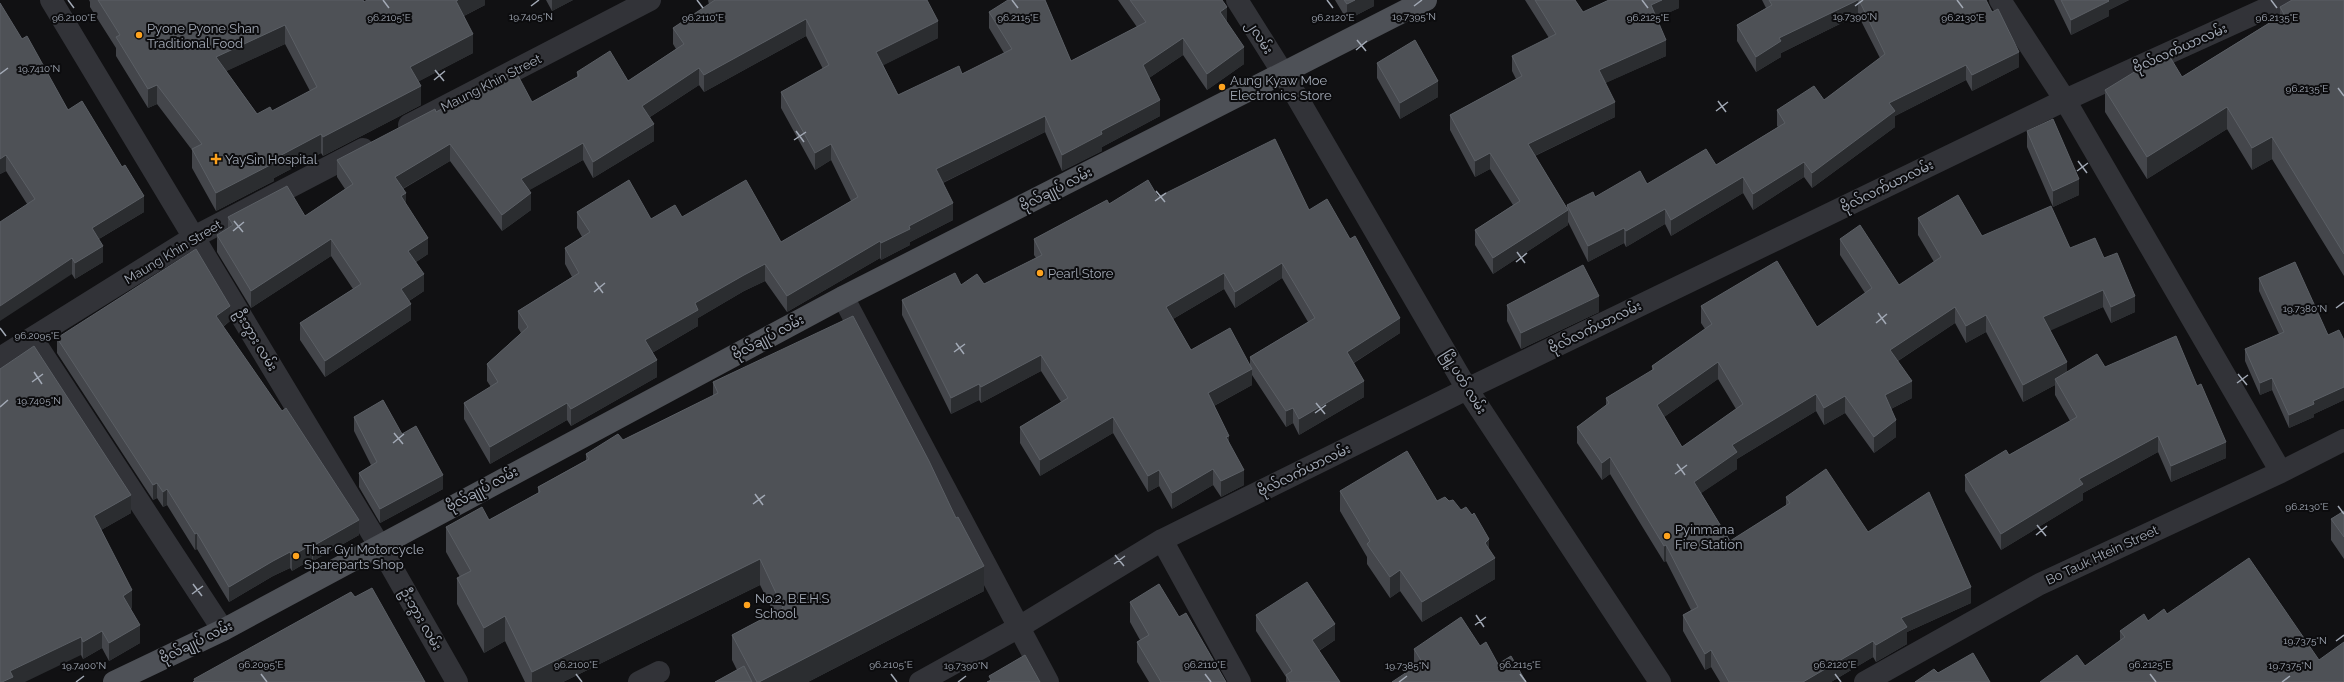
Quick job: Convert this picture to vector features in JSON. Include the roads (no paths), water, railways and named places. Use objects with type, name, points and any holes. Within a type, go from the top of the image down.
[{"type":"main road","name":"ဗိုလ်ချုပ် လမ်း","points":[[114,682],[223,630],[843,297],[1426,0]]},
{"type":"street","name":"ဦးဘွား လမ်း","points":[[51,0],[379,545],[457,682]]},
{"type":"street","name":"Maung Khin Street","points":[[0,358],[194,237],[650,0]]},
{"type":"street","name":"၂လမ်း","points":[[1237,0],[1283,73]]},
{"type":"street","points":[[2000,0],[2065,100],[2281,472]]},
{"type":"street","name":"ဗိုလ်လက်ယာလမ်း","points":[[920,682],[1019,627],[1162,540],[1467,389],[2065,100],[2285,0]]},
{"type":"street","name":"မြို့ပတ် လမ်း","points":[[1283,73],[1467,389],[1660,682]]},
{"type":"street","points":[[843,297],[1048,682]]},
{"type":"street","points":[[32,338],[223,630]]},
{"type":"street","name":"Bo Tauk Htein Street","points":[[1865,682],[2040,584],[2281,472],[2344,440]]},
{"type":"street","points":[[1162,540],[1240,682]]},
{"type":"street","points":[[639,682],[659,672]]},
{"type":"place","name":"Pyone Pyone Shan Traditional Food","points":[[139,35]]},
{"type":"place","name":"Aung Kyaw Moe Electronics Store","points":[[1222,87]]},
{"type":"place","name":"YaySin Hospital","points":[[216,159]]},
{"type":"place","name":"Pearl Store","points":[[1040,273]]},
{"type":"place","name":"Pyinmana Fire Station","points":[[1667,536]]},
{"type":"place","name":"Thar Gyi Motorcycle Spareparts Shop","points":[[296,556]]},
{"type":"place","name":"No.2, B.E.H.S School","points":[[747,605]]}]
